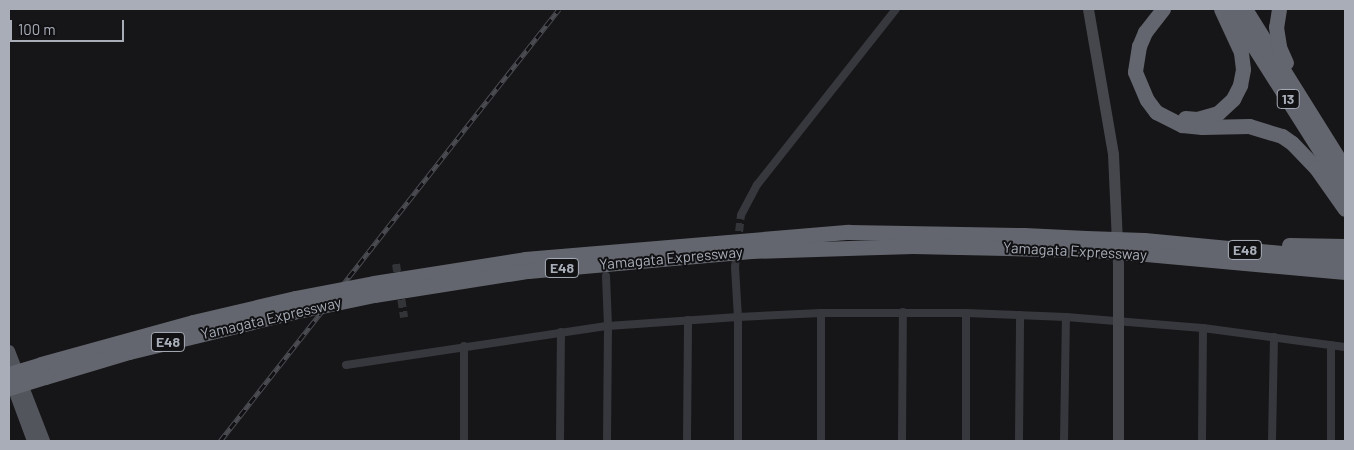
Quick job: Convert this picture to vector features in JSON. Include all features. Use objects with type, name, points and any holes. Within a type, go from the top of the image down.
[{"type":"highway","points":[[1163,9],[1145,32],[1139,46],[1135,72],[1146,100],[1156,112],[1182,125],[1202,128],[1249,126],[1282,136],[1316,168],[1345,209]]},
{"type":"highway","points":[[1173,9],[1150,41],[1144,66],[1148,86],[1160,104],[1186,118],[1197,119],[1218,113],[1225,108],[1240,85],[1243,69],[1241,52],[1221,9]]},
{"type":"highway","name":"13","points":[[1230,9],[1345,190]]},
{"type":"highway","name":"13","points":[[1245,9],[1345,169]]},
{"type":"highway","points":[[1279,9],[1276,27],[1281,52],[1345,160]]},
{"type":"highway","name":"Yamagata Expressway","points":[[9,375],[43,370],[193,322],[294,305],[526,259],[849,232],[1024,234],[1087,244],[1145,247],[1345,250]]},
{"type":"highway","name":"Yamagata Expressway","points":[[1145,247],[1345,272]]},
{"type":"highway","name":"Yamagata Expressway","points":[[9,388],[43,370]]},
{"type":"main road","points":[[9,351],[44,441]]},
{"type":"main road","points":[[9,375],[33,441]]},
{"type":"street","points":[[741,215],[757,185],[896,9]]},
{"type":"street","points":[[1088,9],[1113,154],[1118,264],[1118,441]]},
{"type":"street","points":[[735,267],[738,317],[738,441]]},
{"type":"street","points":[[606,276],[608,326],[607,441]]},
{"type":"street","points":[[902,441],[903,312]]},
{"type":"street","points":[[346,365],[608,326],[738,317],[903,312],[1117,320],[1203,328],[1345,347]]},
{"type":"street","points":[[966,313],[966,441]]},
{"type":"street","points":[[821,314],[822,441]]},
{"type":"street","points":[[1019,441],[1020,315]]},
{"type":"street","points":[[1064,441],[1066,317]]},
{"type":"street","points":[[687,441],[688,320]]},
{"type":"street","points":[[1202,441],[1203,328]]},
{"type":"street","points":[[560,441],[561,332]]},
{"type":"street","points":[[1272,441],[1274,337]]},
{"type":"street","points":[[1331,441],[1332,345]]},
{"type":"street","points":[[464,346],[464,441]]},
{"type":"tunnel","points":[[735,267],[741,215]]},
{"type":"tunnel","points":[[396,264],[404,317]]},
{"type":"railway","points":[[220,441],[559,9]]}]
